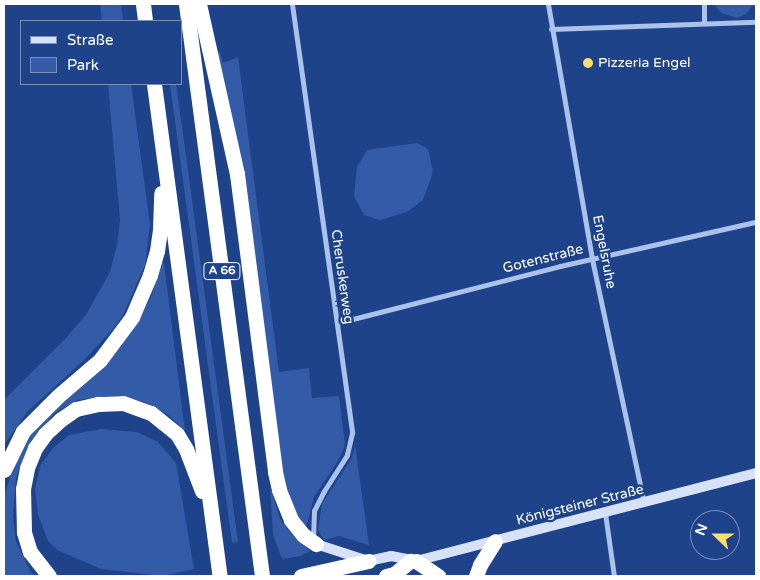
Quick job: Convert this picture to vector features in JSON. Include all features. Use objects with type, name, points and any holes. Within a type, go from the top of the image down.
[{"type":"highway","points":[[143,4],[146,20]]},
{"type":"highway","name":"A 66","points":[[186,4],[262,576]]},
{"type":"highway","points":[[199,4],[237,174],[275,472],[279,490],[291,520],[303,535],[316,544]]},
{"type":"highway","points":[[154,85],[220,576]]},
{"type":"highway","points":[[4,470],[23,431],[58,396],[100,360],[123,331],[141,298],[150,274],[160,230],[162,142]]},
{"type":"highway","points":[[48,576],[30,552],[24,532],[22,489],[27,468],[35,448],[60,420],[76,409],[98,404],[123,403],[137,408],[164,422],[177,434],[186,448],[201,486],[216,545]]},
{"type":"highway","points":[[476,576],[480,565],[495,540]]},
{"type":"highway","points":[[301,576],[368,561]]},
{"type":"highway","points":[[386,576],[394,574],[413,561],[438,576]]},
{"type":"main road","name":"Königsteiner Straße","points":[[413,561],[756,474]]},
{"type":"main road","points":[[316,544],[368,561],[391,556],[413,561]]},
{"type":"street","name":"Cheruskerweg","points":[[292,4],[337,323],[351,440],[347,456],[324,491],[314,511],[312,534],[316,544]]},
{"type":"street","name":"Engelsruhe","points":[[548,4],[592,259],[644,503]]},
{"type":"street","points":[[704,4],[704,23]]},
{"type":"street","points":[[551,29],[756,22]]},
{"type":"street","name":"Gotenstraße","points":[[337,323],[592,259],[756,222]]},
{"type":"street","points":[[605,513],[614,576]]},
{"type":"green space","points":[[100,4],[121,4],[123,20],[102,20]]},
{"type":"green space","points":[[714,4],[754,4],[746,14],[737,18],[721,13]]},
{"type":"green space","points":[[217,52],[220,52],[223,63],[238,57],[279,372],[309,368],[312,398],[339,396],[345,445],[338,461],[314,497],[306,528],[293,511],[284,482],[244,176]]},
{"type":"green space","points":[[108,85],[131,85],[150,225],[145,265],[124,313],[114,328],[84,360],[27,412],[4,445],[4,400],[66,338],[87,313],[110,272],[117,245],[120,220]]},
{"type":"green space","points":[[170,85],[176,85],[187,163],[238,542],[232,543]]},
{"type":"green space","points":[[417,143],[428,149],[433,172],[423,200],[407,212],[380,220],[364,215],[354,196],[357,167],[367,150]]},
{"type":"green space","points":[[161,262],[164,263],[185,431],[168,415],[144,402],[125,397],[105,396],[77,400],[55,413],[31,441],[16,478],[13,516],[16,542],[31,572],[36,576],[4,576],[5,494],[14,464],[26,440],[39,424],[74,393],[120,347],[140,319],[152,294]]},
{"type":"green space","points":[[101,429],[137,432],[158,442],[176,463],[194,569],[163,576],[101,569],[57,550],[48,541],[38,515],[35,490],[40,466],[53,448],[69,435]]},
{"type":"green space","points":[[355,445],[369,545],[339,536],[324,540],[318,530],[322,504],[352,458]]},
{"type":"green space","points":[[270,486],[280,519],[290,532],[310,551],[301,556],[282,559],[273,535]]},
{"type":"place","name":"Pizzeria Engel","points":[[588,63]]}]
